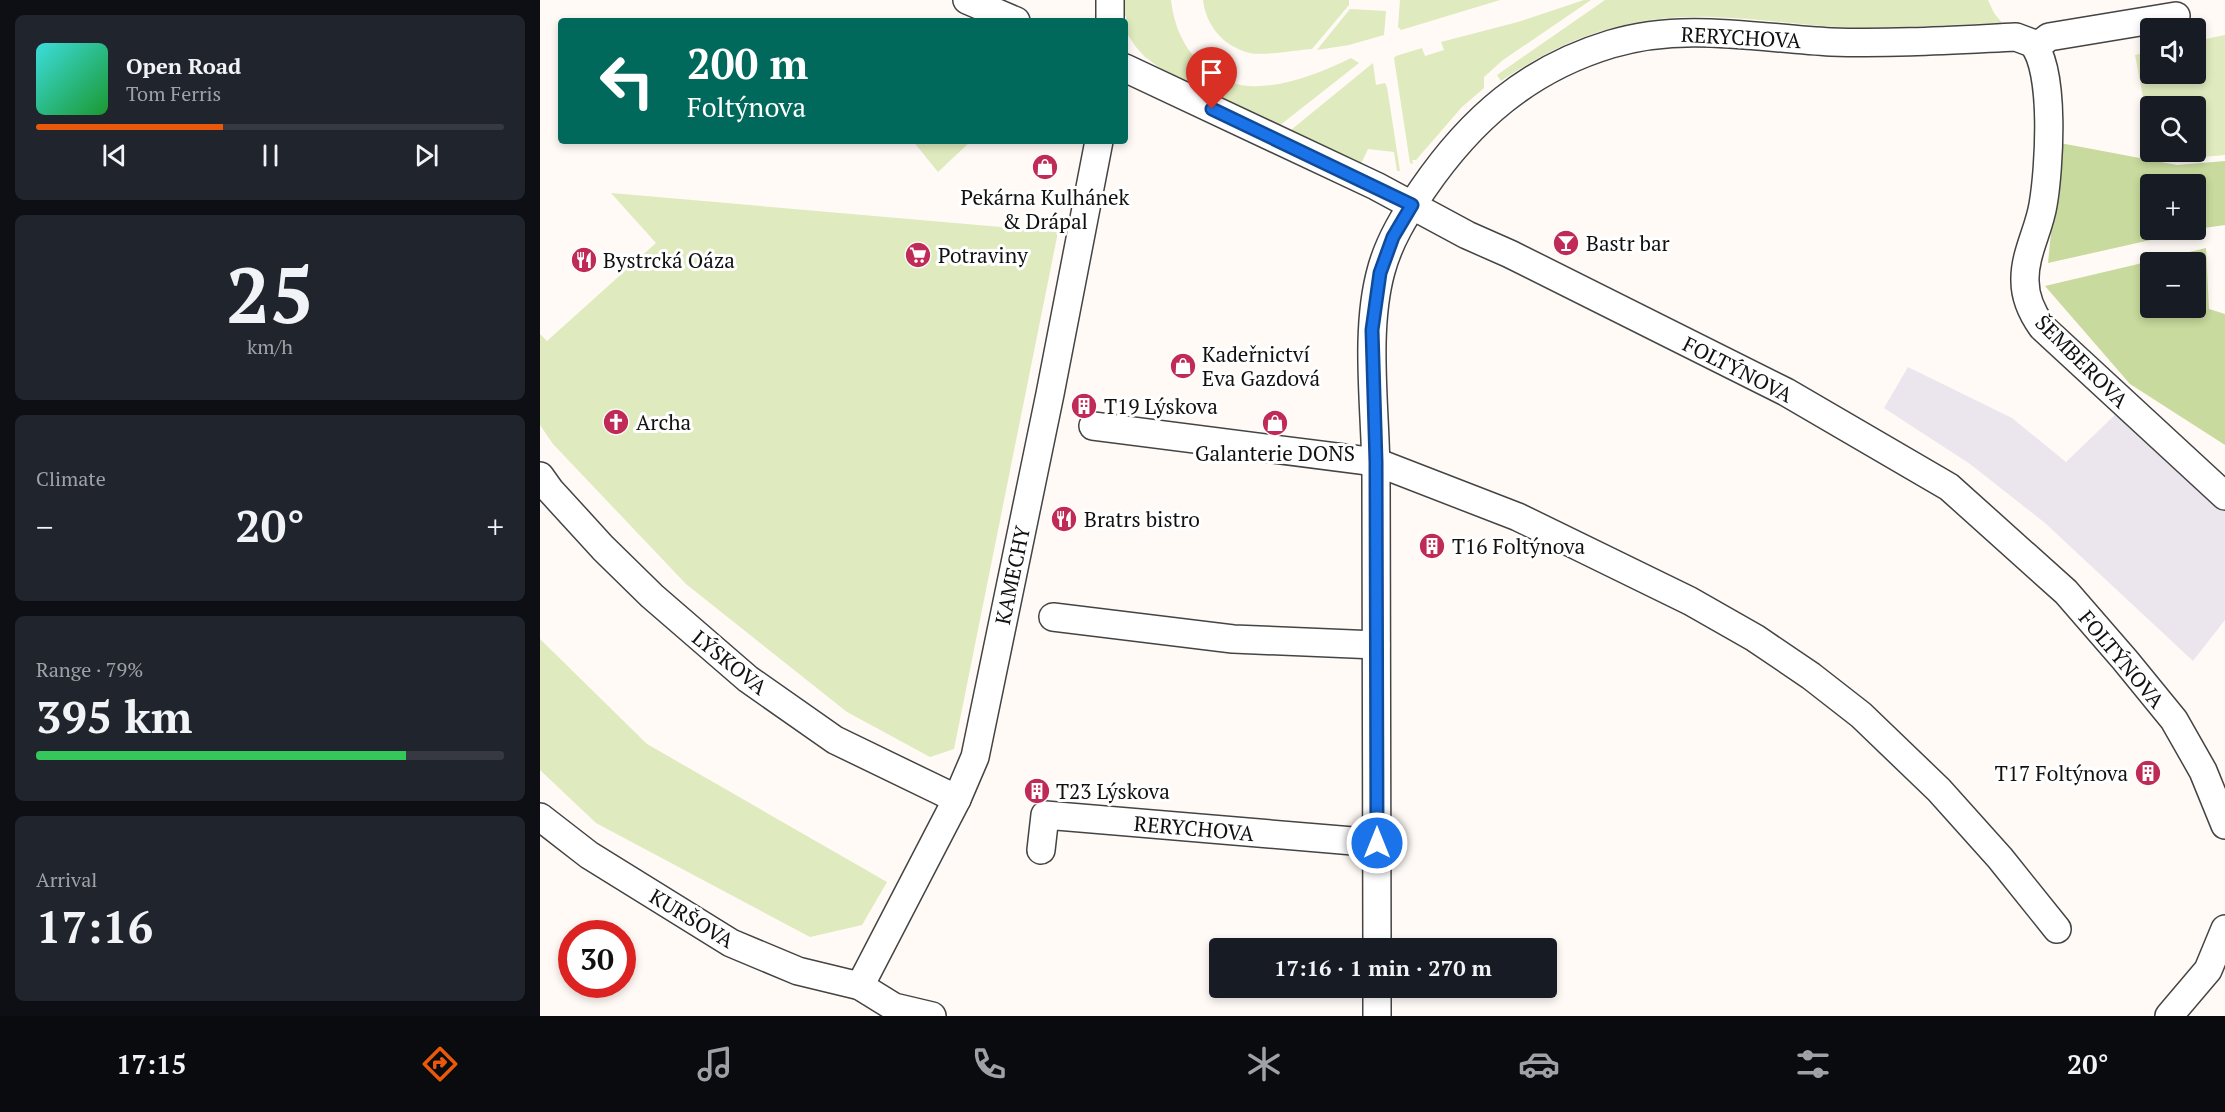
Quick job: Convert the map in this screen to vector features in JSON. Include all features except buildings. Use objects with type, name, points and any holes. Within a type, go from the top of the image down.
[{"type":"street","points":[[967,0],[1009,18]]},
{"type":"street","points":[[1110,0],[1110,18]]},
{"type":"street","points":[[2036,47],[2049,38],[2176,16]]},
{"type":"street","name":"RERYCHOVA","points":[[1377,938],[1376,462],[1372,330],[1380,273],[1393,237],[1441,164],[1480,119],[1503,99],[1567,61],[1612,44],[1653,36],[1710,32],[1829,42],[1944,41],[2016,37],[2027,40],[2036,47]]},
{"type":"street","name":"ŠEMBEROVA","points":[[2036,47],[2043,62],[2045,77],[2048,153],[2043,204],[2025,266],[2025,283],[2030,310],[2042,327],[2225,496]]},
{"type":"street","name":"FOLTÝNOVA","points":[[1128,69],[1412,205],[1467,235],[1510,254],[1786,393],[1949,487],[2066,592],[2174,720],[2202,771],[2225,825]]},
{"type":"street","name":"KAMECHY","points":[[860,986],[957,799],[975,757],[1050,394],[1098,144]]},
{"type":"street","points":[[1093,426],[1376,462],[1518,517],[1690,601],[1755,638],[1861,715],[1939,790],[2000,858],[2056,929]]},
{"type":"street","name":"LÝSKOVA","points":[[540,476],[603,548],[652,596],[748,679],[835,740],[957,799]]},
{"type":"street","points":[[1053,617],[1233,639],[1376,645]]},
{"type":"street","name":"RERYCHOVA","points":[[1041,850],[1045,815],[1377,843]]},
{"type":"street","name":"KURŠOVA","points":[[540,817],[589,855],[731,943],[798,971],[860,986]]},
{"type":"street","points":[[2169,1016],[2208,970],[2225,929]]},
{"type":"street","points":[[860,986],[894,1007],[932,1016]]},
{"type":"street","points":[[1377,998],[1377,1016]]},
{"type":"shaded area","points":[[1908,367],[2012,418],[2066,462],[2120,410],[2225,504],[2225,620],[2193,661],[2045,523],[1970,464],[1884,408]]},
{"type":"green space","points":[[1121,0],[1171,0],[1176,25],[1193,56],[1211,71],[1239,85],[1275,85],[1315,74],[1351,58],[1359,63],[1279,126],[1164,71],[1136,47],[1128,35],[1128,18],[1120,16]]},
{"type":"green space","points":[[1203,0],[1349,0],[1349,5],[1312,49],[1256,54],[1232,46],[1218,34],[1208,18]]},
{"type":"green space","points":[[1400,0],[1500,0],[1401,30],[1398,27]]},
{"type":"green space","points":[[1584,0],[1591,0],[1503,60],[1484,77],[1484,88],[1462,107],[1416,160],[1412,160],[1413,164],[1410,163],[1394,58],[1396,56],[1422,48],[1425,56],[1444,50],[1441,42],[1518,22]]},
{"type":"green space","points":[[1605,0],[1988,0],[2002,23],[1861,28],[1711,17],[1653,20],[1601,31],[1576,40],[1526,65],[1501,81],[1497,75]]},
{"type":"green space","points":[[1350,9],[1386,11],[1384,35],[1349,45],[1317,50]]},
{"type":"green space","points":[[2225,35],[2225,155],[2206,157],[2206,96],[2143,96],[2141,84],[2206,84],[2206,39]]},
{"type":"green space","points":[[2140,54],[2140,81],[2135,55]]},
{"type":"green space","points":[[1373,63],[1376,85],[1385,83],[1387,87],[1400,171],[1397,171],[1394,152],[1368,149],[1360,166],[1291,132]]},
{"type":"green space","points":[[2060,143],[2140,158],[2140,162],[2177,165],[2225,161],[2225,225],[2206,228],[2206,174],[2140,174],[2140,240],[2150,240],[2048,263]]},
{"type":"green space","points":[[915,144],[968,144],[938,172]]},
{"type":"green space","points":[[611,193],[1058,232],[954,749],[930,757],[847,712],[686,584],[553,444],[540,425],[540,334],[547,341],[656,243]]},
{"type":"green space","points":[[2206,248],[2209,309],[2225,314],[2225,445],[2130,384],[2045,286],[2140,264],[2140,318],[2206,318],[2206,252],[2189,252]]},
{"type":"green space","points":[[540,639],[647,744],[887,882],[862,925],[810,937],[596,823],[540,770]]},
{"type":"place","name":"Pekárna Kulhánek & Drápal","points":[[1045,167]]},
{"type":"place","name":"Bastr bar","points":[[1566,243]]},
{"type":"place","name":"Potraviny","points":[[918,255]]},
{"type":"place","name":"Bystrcká Oáza","points":[[584,260]]},
{"type":"place","name":"Kadeřnictví Eva Gazdová","points":[[1183,366]]},
{"type":"place","name":"T19 Lýskova","points":[[1084,406]]},
{"type":"place","name":"Archa","points":[[616,422]]},
{"type":"place","name":"Galanterie DONS","points":[[1275,423]]},
{"type":"place","name":"Bratrs bistro","points":[[1064,519]]},
{"type":"place","name":"T16 Foltýnova","points":[[1432,546]]},
{"type":"place","name":"T17 Foltýnova","points":[[2148,773]]},
{"type":"place","name":"T23 Lýskova","points":[[1037,791]]},
{"type":"route","points":[[1212,109],[1412,205],[1393,237],[1380,273],[1372,330],[1376,462],[1377,843]]}]
